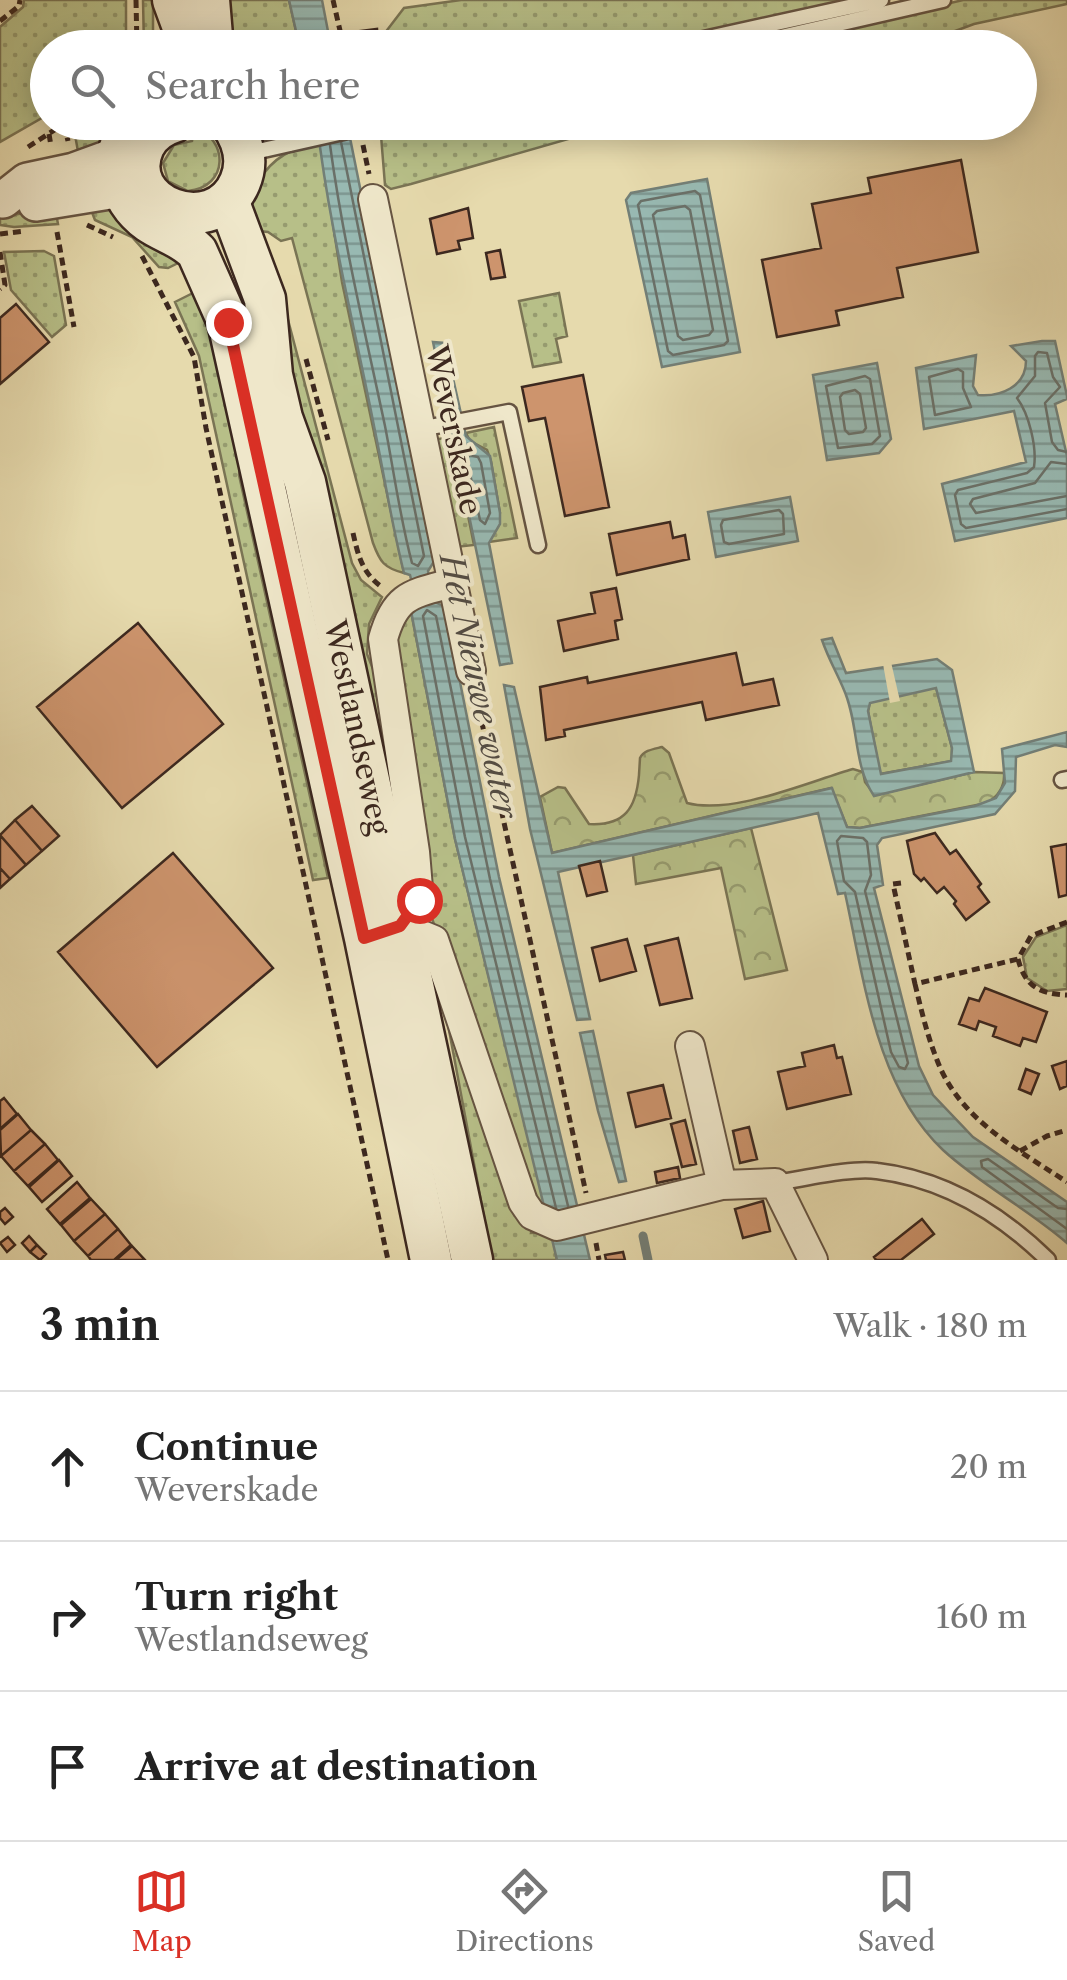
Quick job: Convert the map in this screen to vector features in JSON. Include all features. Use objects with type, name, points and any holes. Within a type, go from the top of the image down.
[{"type":"main road","points":[[162,30],[173,2]]},
{"type":"main road","points":[[173,2],[184,30]]},
{"type":"main road","points":[[173,2],[197,30]]},
{"type":"main road","points":[[129,163],[140,170],[144,147],[150,140]]},
{"type":"main road","points":[[129,163],[162,204],[173,210],[204,212],[228,200],[242,179],[238,140]]},
{"type":"main road","name":"Westlandseweg","points":[[129,163],[138,214],[189,244],[202,261],[228,322],[382,932],[472,1260]]},
{"type":"main road","name":"Westlandseweg","points":[[228,200],[265,299],[272,375],[282,418],[305,482],[382,932],[431,1260]]},
{"type":"street","points":[[3,217],[27,181],[129,163]]},
{"type":"street","name":"Weverskade","points":[[373,200],[433,426],[430,589],[471,671]]},
{"type":"street","points":[[382,932],[419,900],[416,852],[388,691],[383,639],[389,615],[430,589]]},
{"type":"street","points":[[382,932],[434,940],[523,1202],[532,1215],[576,1222],[722,1185],[776,1183],[813,1260]]},
{"type":"street","points":[[690,1046],[722,1185]]},
{"type":"lane","points":[[745,30],[882,0]]},
{"type":"lane","points":[[812,30],[943,0]]},
{"type":"lane","points":[[433,426],[509,412],[538,546]]},
{"type":"lane","points":[[776,1183],[875,1170],[953,1190],[1005,1221],[1048,1260]]},
{"type":"path","points":[[0,21],[20,0]]},
{"type":"path","points":[[334,0],[340,30]]},
{"type":"path","points":[[151,30],[173,2]]},
{"type":"path","points":[[21,152],[40,140]]},
{"type":"path","points":[[362,140],[373,200]]},
{"type":"path","points":[[56,228],[74,327]]},
{"type":"path","points":[[0,252],[4,285],[0,289]]},
{"type":"path","points":[[157,284],[194,357],[206,428],[388,1260]]},
{"type":"path","points":[[471,671],[576,1222]]},
{"type":"path","points":[[901,883],[890,884],[937,1062],[949,1085],[982,1125],[1067,1182]]},
{"type":"path","points":[[1067,922],[1031,936],[1018,959],[1022,975],[1033,988],[1049,994],[1067,994]]},
{"type":"path","points":[[915,984],[1018,959]]},
{"type":"path","points":[[1018,1152],[1067,1130]]},
{"type":"green space","points":[[24,0],[126,0],[126,30],[30,30],[30,125],[0,142],[0,27],[23,7]]},
{"type":"green space","points":[[143,0],[153,0],[153,30],[144,30]]},
{"type":"green space","points":[[219,0],[289,0],[296,30],[221,30]]},
{"type":"green space","points":[[461,0],[854,0],[710,30],[387,30],[404,8]]},
{"type":"green space","points":[[963,0],[1067,0],[1067,4],[958,30],[837,30]]},
{"type":"green space","points":[[76,140],[103,140],[96,149],[79,157]]},
{"type":"green space","points":[[212,140],[220,162],[211,181],[188,191],[168,181],[163,163],[174,145]]},
{"type":"green space","points":[[289,140],[320,140],[342,282],[404,573],[384,563],[373,543],[292,238],[281,241],[259,231],[248,204],[269,167],[291,151]]},
{"type":"green space","points":[[381,140],[564,140],[391,189],[385,185]]},
{"type":"green space","points":[[88,202],[105,204],[186,259],[168,268],[159,267],[132,237],[95,220]]},
{"type":"green space","points":[[55,208],[58,224],[0,225],[0,217]]},
{"type":"green space","points":[[44,251],[54,256],[66,325],[52,337],[11,290],[4,252]]},
{"type":"green space","points":[[272,259],[352,563],[361,580],[382,597],[369,624],[367,654],[381,689],[406,857],[259,264]]},
{"type":"green space","points":[[203,288],[245,430],[239,475],[328,878],[313,880],[199,356],[175,302]]},
{"type":"green space","points":[[559,293],[567,336],[556,339],[561,362],[533,367],[519,301]]},
{"type":"green space","points":[[494,427],[517,538],[489,542],[500,513],[491,461],[487,450],[470,441],[466,433]]},
{"type":"green space","points":[[452,437],[474,545],[456,547],[435,456],[438,439]]},
{"type":"green space","points":[[411,611],[455,839],[545,1206],[533,1207],[428,907],[389,653],[399,618]]},
{"type":"green space","points":[[936,687],[952,761],[880,774],[868,711],[870,702]]},
{"type":"green space","points":[[662,747],[669,753],[687,803],[705,806],[748,801],[853,769],[863,772],[875,795],[974,772],[1004,773],[1004,778],[1000,791],[987,803],[860,828],[847,827],[831,788],[552,853],[540,797],[558,787],[565,788],[589,824],[612,822],[631,806],[642,755]]},
{"type":"green space","points":[[751,828],[787,970],[745,979],[721,868],[636,884],[633,855]]},
{"type":"green space","points":[[1067,925],[1067,989],[1047,991],[1027,978],[1023,957],[1036,937]]},
{"type":"green space","points":[[422,947],[532,1227],[531,1233],[552,1232],[557,1260],[492,1260],[446,1014],[419,973]]},
{"type":"water","points":[[289,0],[322,0],[328,30],[296,30]]},
{"type":"water","points":[[319,140],[350,140],[435,560],[428,571],[435,602],[445,607],[499,877],[590,1260],[557,1260],[455,839],[411,611],[417,604],[396,538]]},
{"type":"water","points":[[707,179],[740,352],[662,367],[626,200],[631,193]]},
{"type":"water","points":[[1055,341],[1067,396],[1055,404],[1067,456],[1067,518],[955,541],[942,484],[1026,462],[1014,411],[924,429],[916,368],[976,355],[973,386],[978,395],[995,394],[1017,384],[1025,370],[1026,361],[1011,346]]},
{"type":"water","points":[[433,342],[445,343],[466,436],[490,456],[500,524],[489,543],[512,663],[500,665]]},
{"type":"water","points":[[877,363],[891,439],[879,453],[827,460],[813,375]]},
{"type":"water","points":[[790,497],[798,541],[716,557],[708,512]]},
{"type":"water","points":[[832,638],[846,673],[937,659],[952,670],[974,772],[874,796],[863,771],[849,703],[822,640]],"holes":[[[936,688],[952,748],[951,761],[881,774],[868,711],[870,703]]]},
{"type":"water","points":[[504,685],[514,687],[552,853],[832,788],[847,827],[860,828],[975,806],[996,798],[1005,783],[1002,749],[1067,732],[1067,747],[1055,745],[1016,757],[1015,791],[995,814],[882,838],[877,845],[883,885],[874,888],[919,1066],[933,1095],[973,1137],[1067,1202],[1067,1243],[943,1150],[902,1095],[876,1030],[845,893],[838,894],[818,813],[558,872],[590,1019],[577,1020],[530,829]]},
{"type":"water","points":[[593,1031],[626,1181],[619,1182],[580,1033]]},
{"type":"pier","points":[[891,662],[900,701],[890,703],[883,664]]},
{"type":"building","points":[[961,160],[978,252],[897,268],[903,297],[836,311],[839,325],[777,337],[762,260],[821,248],[812,204],[871,193],[868,178]]},
{"type":"building","points":[[468,208],[473,238],[458,241],[460,249],[437,254],[430,219]]},
{"type":"building","points":[[500,250],[505,277],[491,279],[486,253]]},
{"type":"building","points":[[16,304],[49,342],[0,384],[0,318]]},
{"type":"building","points":[[583,375],[609,507],[565,516],[545,418],[529,421],[522,387]]},
{"type":"building","points":[[670,522],[673,538],[685,535],[689,559],[617,575],[609,534]]},
{"type":"building","points":[[616,588],[622,619],[615,621],[618,639],[564,651],[558,621],[595,613],[591,593]]},
{"type":"building","points":[[138,623],[223,724],[122,808],[37,707]]},
{"type":"building","points":[[736,653],[743,685],[773,679],[779,705],[706,720],[702,702],[564,730],[565,736],[546,740],[540,687],[587,677],[588,683]]},
{"type":"building","points":[[32,806],[59,836],[42,851],[15,820]]},
{"type":"building","points":[[15,820],[42,851],[26,865],[0,835]]},
{"type":"building","points":[[935,833],[950,854],[956,850],[989,902],[966,920],[944,887],[937,893],[924,878],[921,881],[914,874],[907,841]]},
{"type":"building","points":[[0,835],[26,865],[10,879],[0,868]]},
{"type":"building","points":[[1067,844],[1067,895],[1059,897],[1051,847]]},
{"type":"building","points":[[173,853],[273,968],[157,1067],[58,952]]},
{"type":"building","points":[[600,861],[607,891],[587,896],[579,866]]},
{"type":"building","points":[[0,868],[10,879],[0,888]]},
{"type":"building","points":[[678,938],[692,998],[660,1005],[645,946]]},
{"type":"building","points":[[627,939],[636,971],[600,981],[592,948]]},
{"type":"building","points":[[985,988],[1047,1012],[1036,1042],[1023,1038],[1020,1046],[993,1036],[996,1027],[979,1021],[976,1030],[959,1024],[969,998],[979,1001]]},
{"type":"building","points":[[834,1045],[837,1058],[842,1057],[851,1094],[787,1109],[778,1072],[805,1066],[802,1053]]},
{"type":"building","points":[[1067,1061],[1067,1086],[1060,1089],[1052,1066]]},
{"type":"building","points":[[1026,1069],[1039,1074],[1031,1094],[1019,1089]]},
{"type":"building","points":[[663,1085],[671,1118],[636,1127],[628,1093]]},
{"type":"building","points":[[4,1098],[17,1114],[0,1129],[0,1101]]},
{"type":"building","points":[[18,1114],[31,1130],[1,1156],[0,1130]]},
{"type":"building","points":[[685,1120],[696,1164],[682,1167],[671,1124]]},
{"type":"building","points":[[749,1127],[757,1159],[740,1163],[733,1131]]},
{"type":"building","points":[[31,1130],[45,1144],[14,1171],[1,1156]]},
{"type":"building","points":[[45,1144],[58,1160],[28,1186],[14,1171]]},
{"type":"building","points":[[59,1160],[72,1176],[42,1202],[29,1187]]},
{"type":"building","points":[[678,1167],[680,1178],[657,1183],[655,1172]]},
{"type":"building","points":[[77,1182],[90,1198],[60,1224],[47,1209]]},
{"type":"building","points":[[91,1199],[105,1214],[74,1241],[61,1225]]},
{"type":"building","points":[[763,1201],[770,1231],[743,1238],[735,1209]]},
{"type":"building","points":[[5,1208],[13,1217],[5,1224],[0,1212]]},
{"type":"building","points":[[105,1214],[118,1229],[88,1256],[74,1241]]},
{"type":"building","points":[[922,1219],[934,1234],[901,1260],[876,1260],[874,1257]]},
{"type":"building","points":[[118,1229],[131,1245],[114,1260],[91,1260],[88,1256]]},
{"type":"building","points":[[29,1236],[37,1245],[30,1252],[22,1243]]},
{"type":"building","points":[[8,1237],[15,1245],[7,1252],[0,1243]]},
{"type":"building","points":[[37,1245],[46,1254],[40,1260],[30,1252]]},
{"type":"building","points":[[132,1246],[145,1260],[116,1260]]},
{"type":"building","points":[[623,1252],[625,1260],[606,1260],[605,1255]]},
{"type":"waterway","points":[[643,1236],[648,1260]]},
{"type":"route","points":[[228,322],[364,938],[400,926],[419,900]]},
{"type":"water label","name":"Het Nieuwe water","points":[[479,686]]}]
